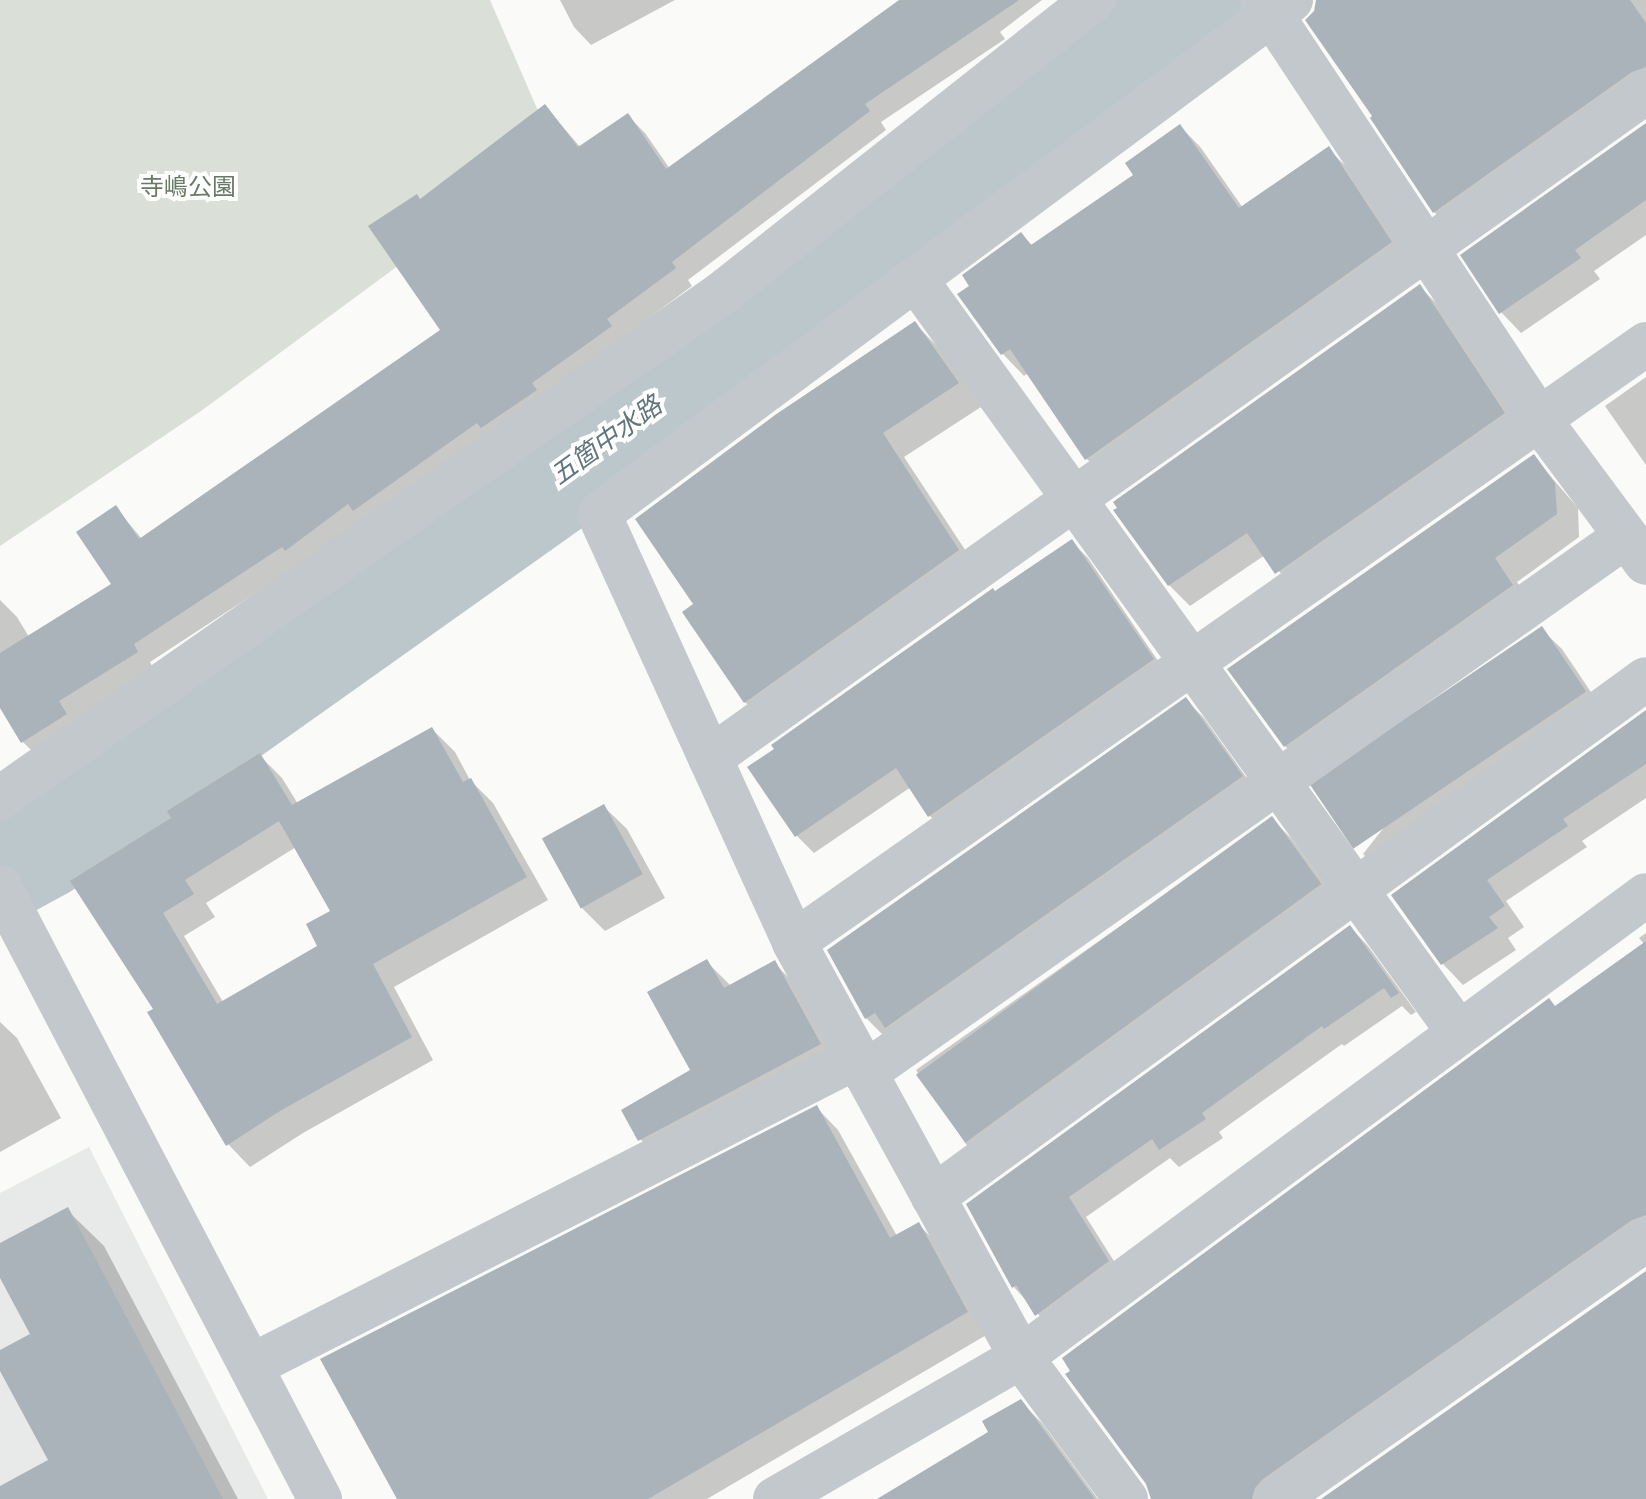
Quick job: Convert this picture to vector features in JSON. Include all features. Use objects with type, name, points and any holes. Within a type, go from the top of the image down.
[{"type":"street","points":[[0,798],[721,294],[1093,0]]},
{"type":"street","points":[[251,1366],[861,1065],[1279,783],[1636,550],[1539,419],[1427,251],[1275,5],[916,280],[599,514],[794,942],[861,1065],[933,1197],[1021,1357],[1126,1499]]},
{"type":"street","points":[[710,758],[1427,251],[1646,92]]},
{"type":"street","points":[[916,280],[1073,502],[1459,1033]]},
{"type":"street","points":[[794,942],[1646,344]]},
{"type":"street","points":[[933,1197],[1646,679]]},
{"type":"street","points":[[775,1499],[1021,1357],[1646,895]]},
{"type":"street","points":[[6,910],[320,1499]]},
{"type":"street","points":[[1277,1499],[1646,1240]]},
{"type":"shaded area","points":[[89,1147],[268,1499],[0,1499],[0,1193]]},
{"type":"green space","name":"寺嶋公園","points":[[0,0],[490,0],[555,150],[201,411],[0,546]]},
{"type":"building","points":[[899,0],[1019,0],[865,104],[870,111],[672,262],[676,268],[607,319],[612,326],[532,383],[537,390],[481,428],[477,423],[353,511],[348,504],[285,551],[282,547],[134,644],[138,652],[59,701],[67,714],[21,743],[0,708],[0,653],[111,584],[76,532],[116,505],[139,539],[440,330],[368,226],[417,194],[420,199],[545,104],[578,147],[628,113],[666,169]]},
{"type":"building","points":[[1316,0],[1630,0],[1646,23],[1646,67],[1632,72],[1433,213],[1370,118],[1372,116],[1305,20],[1314,11]]},
{"type":"building","points":[[1646,123],[1646,200],[1575,250],[1581,258],[1499,314],[1460,255]]},
{"type":"building","points":[[1180,124],[1239,208],[1329,146],[1392,242],[1085,460],[1010,349],[1001,355],[957,294],[969,286],[962,275],[1021,232],[1031,245],[1133,175],[1125,163]]},
{"type":"building","points":[[1420,284],[1505,413],[1275,574],[1247,533],[1168,586],[1113,510],[1117,508],[1113,502]]},
{"type":"building","points":[[915,321],[959,383],[883,433],[959,550],[744,703],[682,612],[693,604],[635,519],[775,415]]},
{"type":"building","points":[[1534,454],[1555,483],[1557,514],[1495,558],[1513,585],[1284,747],[1227,669]]},
{"type":"building","points":[[1072,539],[1154,659],[928,817],[896,768],[795,837],[747,767],[774,749],[771,745],[993,588],[995,591]]},
{"type":"building","points":[[1542,626],[1586,691],[1353,849],[1309,783]]},
{"type":"building","points":[[1186,697],[1243,776],[885,1028],[875,1013],[865,1019],[827,950]]},
{"type":"building","points":[[1646,710],[1646,764],[1563,819],[1568,826],[1487,880],[1505,906],[1489,917],[1498,928],[1441,965],[1391,895]]},
{"type":"building","points":[[432,727],[463,782],[471,778],[527,877],[373,964],[412,1037],[280,1111],[226,1146],[147,1012],[153,1009],[70,881],[171,818],[167,811],[260,753],[292,805]],"holes":[[[279,821],[330,911],[306,924],[317,946],[217,1004],[163,913],[194,894],[185,880]]]},
{"type":"building","points":[[604,804],[643,874],[581,908],[542,838]]},
{"type":"building","points":[[1272,816],[1321,884],[965,1143],[916,1075]]},
{"type":"building","points":[[1350,925],[1399,993],[1391,998],[1384,988],[1324,1029],[1322,1026],[1202,1113],[1206,1119],[1159,1150],[1152,1139],[1069,1197],[1109,1261],[1035,1316],[1016,1285],[1012,1288],[966,1204]]},
{"type":"building","points":[[1646,941],[1646,1215],[1632,1220],[1263,1479],[1255,1488],[1252,1499],[1151,1499],[1146,1484],[1065,1374],[1070,1371],[1062,1358],[1549,998],[1555,1006]]},
{"type":"building","points":[[707,959],[724,988],[775,960],[821,1044],[638,1141],[621,1110],[690,1070],[647,992]]},
{"type":"building","points":[[817,1105],[890,1238],[919,1222],[968,1312],[648,1499],[397,1499],[320,1359]]},
{"type":"building","points":[[68,1207],[223,1499],[0,1499],[0,1486],[48,1460],[0,1371],[0,1350],[30,1334],[0,1278],[0,1243]]},
{"type":"building","points":[[1646,1271],[1646,1499],[1321,1499]]},
{"type":"building","points":[[1021,1399],[1095,1499],[877,1499],[988,1432],[982,1421]]},
{"type":"waterway","name":"五箇中水路","points":[[0,864],[40,842],[589,452],[1201,0]]}]
